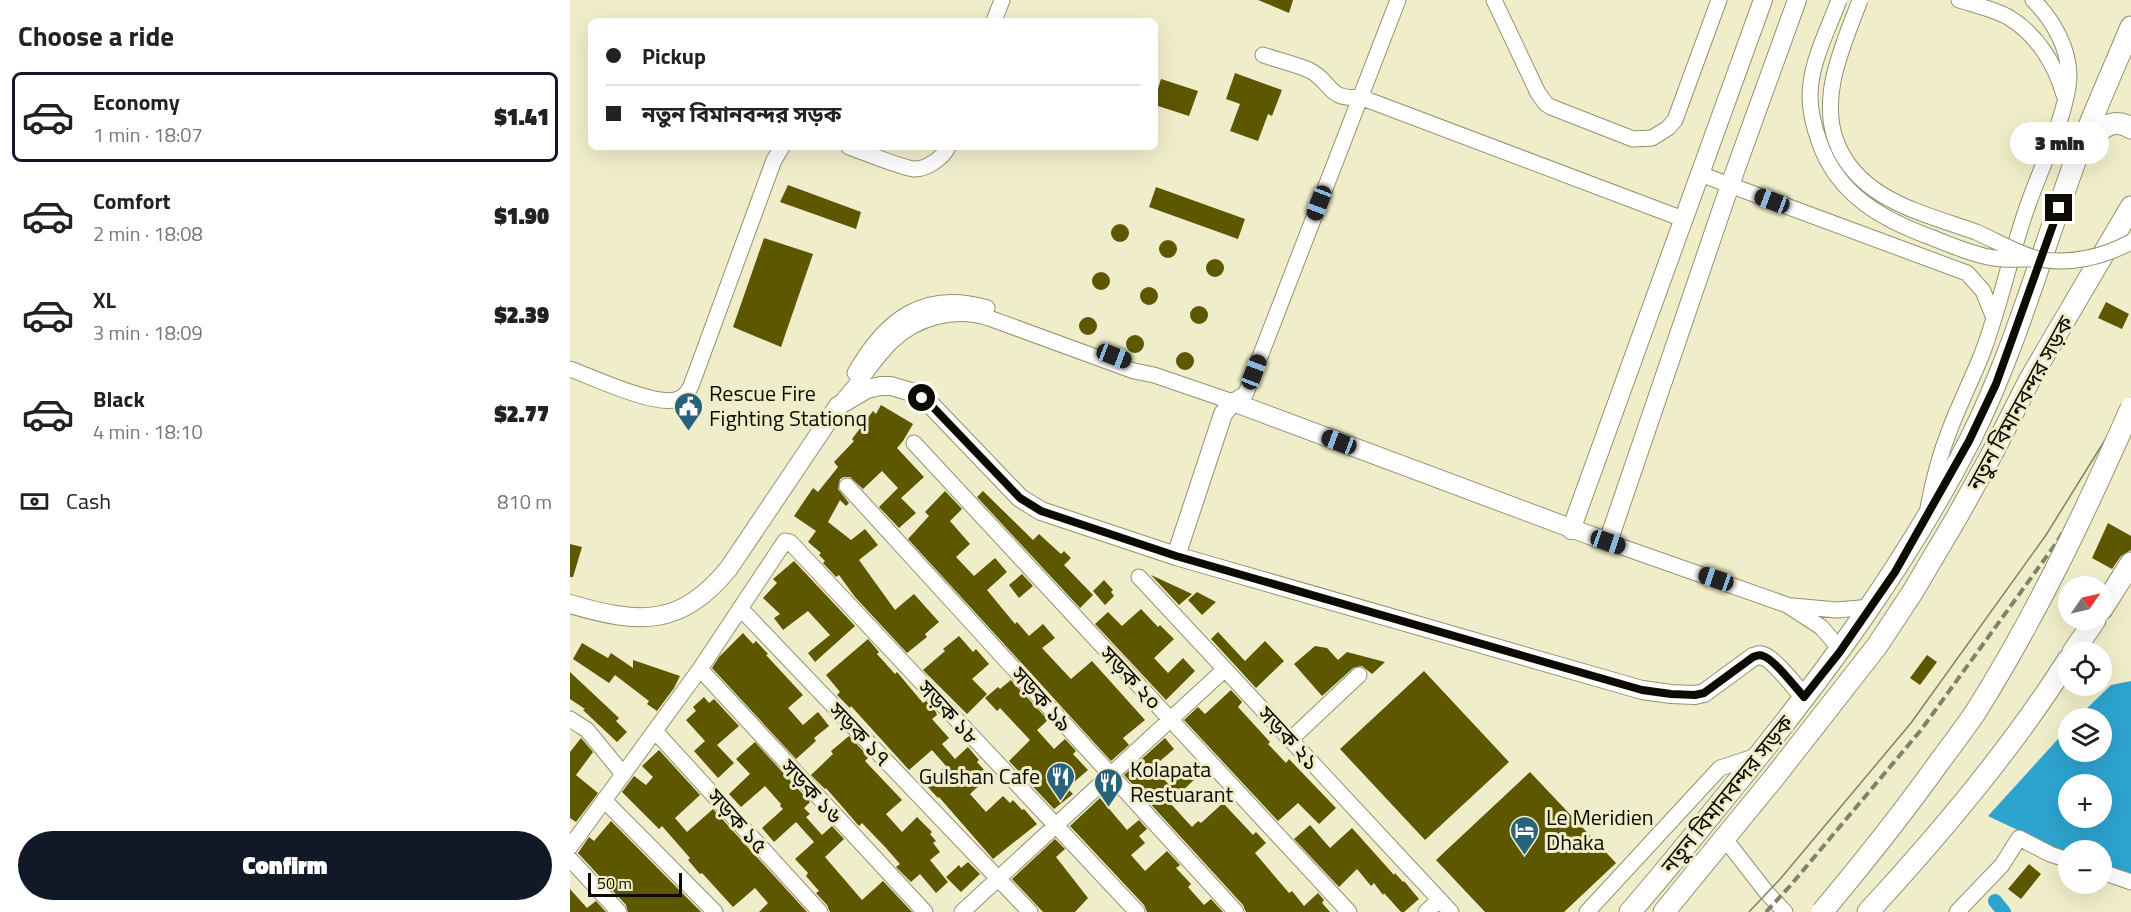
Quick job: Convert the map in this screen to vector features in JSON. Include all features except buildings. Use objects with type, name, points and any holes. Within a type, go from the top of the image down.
[{"type":"highway","name":"নতুন বিমানবন্দর সড়ক","points":[[1630,912],[1683,851],[1839,653],[1895,572],[1927,516],[1969,441],[1996,384],[2078,154],[2131,27]]},
{"type":"highway","points":[[2078,154],[2101,129],[2114,122],[2123,123],[2131,128]]},
{"type":"highway","name":"নতুন বিমানবন্দর সড়ক","points":[[1664,912],[1725,839],[1877,646],[1912,593],[1993,452],[2030,379],[2131,207]]},
{"type":"highway","points":[[1822,912],[1918,793],[1974,714],[2039,604],[2081,521],[2131,408]]},
{"type":"highway","points":[[2112,593],[2131,563]]},
{"type":"highway","points":[[1868,912],[1979,783],[2058,676]]},
{"type":"main road","points":[[1571,530],[1763,0]]},
{"type":"main road","points":[[1176,556],[1223,414],[1233,402],[1608,542],[1730,185],[1797,0]]},
{"type":"main road","points":[[570,604],[606,614],[637,619],[674,612],[697,600],[712,588],[729,568],[838,406],[859,392],[873,387],[891,386],[911,392],[930,404],[1020,498],[1041,511],[1176,556],[1642,690],[1695,695],[1704,693],[1753,657],[1764,656],[1804,697]]},
{"type":"street","points":[[995,18],[1002,0]]},
{"type":"street","points":[[838,406],[861,372],[874,344],[900,318],[939,303],[954,307],[994,310],[1134,363],[1154,375],[1233,402],[1245,393],[1398,0]]},
{"type":"street","points":[[1494,0],[1538,93],[1546,104],[1619,135],[1642,140],[1661,134],[1675,120],[1719,0]]},
{"type":"street","points":[[1839,0],[1817,59],[1810,97],[1813,124],[1833,171],[1863,204],[1900,225],[1982,256],[2003,259],[2058,260],[2094,257],[2131,242]]},
{"type":"street","points":[[1860,0],[1835,75],[1830,100],[1836,139],[1849,165],[1868,184],[1894,202],[1977,233],[2037,259]]},
{"type":"street","points":[[1959,0],[2006,16],[2029,33],[2053,66],[2065,98]]},
{"type":"street","points":[[1927,516],[1934,477],[1949,430],[1982,353],[2021,224],[2065,98],[2069,74],[2066,53],[2059,34],[2033,0]]},
{"type":"street","points":[[1263,55],[1311,71],[1334,94],[1347,99],[1360,98],[1683,219]]},
{"type":"street","points":[[570,369],[660,400],[677,400],[687,393],[692,386],[774,160],[780,150]]},
{"type":"street","points":[[858,150],[914,169],[935,161],[946,150]]},
{"type":"street","points":[[1700,174],[1967,273],[1983,291],[1994,318]]},
{"type":"street","name":"সড়ক ২০","points":[[914,443],[1349,912]]},
{"type":"street","name":"সড়ক ১৯","points":[[847,486],[1236,912]]},
{"type":"street","name":"সড়ক ১৮","points":[[740,608],[785,541],[790,542],[1137,912]]},
{"type":"street","points":[[1608,542],[1787,605],[1821,627],[1835,644],[1839,653]]},
{"type":"street","name":"সড়ক ২১","points":[[1139,577],[1451,912]]},
{"type":"street","points":[[1787,605],[1837,610],[1871,607]]},
{"type":"street","points":[[570,847],[700,669],[740,608]]},
{"type":"street","name":"সড়ক ১৭","points":[[740,608],[1030,912]]},
{"type":"street","name":"সড়ক ১৬","points":[[700,669],[925,912]]},
{"type":"street","points":[[962,912],[1225,669]]},
{"type":"street","points":[[1290,740],[1359,675]]},
{"type":"street","points":[[570,719],[587,730],[623,774]]},
{"type":"street","name":"সড়ক ১৫","points":[[655,731],[820,912]]},
{"type":"street","points":[[1587,912],[1720,768],[1760,755]]},
{"type":"street","points":[[604,800],[715,912]]},
{"type":"street","points":[[1957,912],[2002,865],[2019,838],[2058,857]]},
{"type":"street","points":[[1725,839],[1767,893],[1785,912]]},
{"type":"street","points":[[570,859],[619,912]]},
{"type":"street","points":[[2112,875],[2131,882]]},
{"type":"street","points":[[1426,912],[1439,900]]},
{"type":"water","points":[[2131,681],[2131,876],[2112,869],[2112,840],[2058,840],[2058,849],[1988,816],[2058,739],[2058,762],[2112,762],[2112,708],[2087,708],[2100,696],[2112,696],[2112,685]]},
{"type":"waterway","points":[[1995,901],[2004,912]]},
{"type":"tram line","points":[[1749,912],[1781,878],[1911,723],[2046,535],[2131,398]]},
{"type":"railway","points":[[1766,912],[1921,730],[2057,542],[2131,421]]},
{"type":"place","name":"Rescue Fire Fighting Stationq","points":[[688,432]]},
{"type":"place","name":"Gulshan Cafe","points":[[1061,802]]},
{"type":"place","name":"Kolapata Restuarant","points":[[1109,808]]},
{"type":"place","name":"Le Meridien Dhaka","points":[[1525,856]]},
{"type":"route","points":[[922,398],[1020,498],[1041,511],[1176,556],[1642,690],[1671,694],[1704,693],[1759,655],[1772,662],[1804,697],[1839,653],[1895,572],[1969,441],[1996,384],[2059,208]]}]
